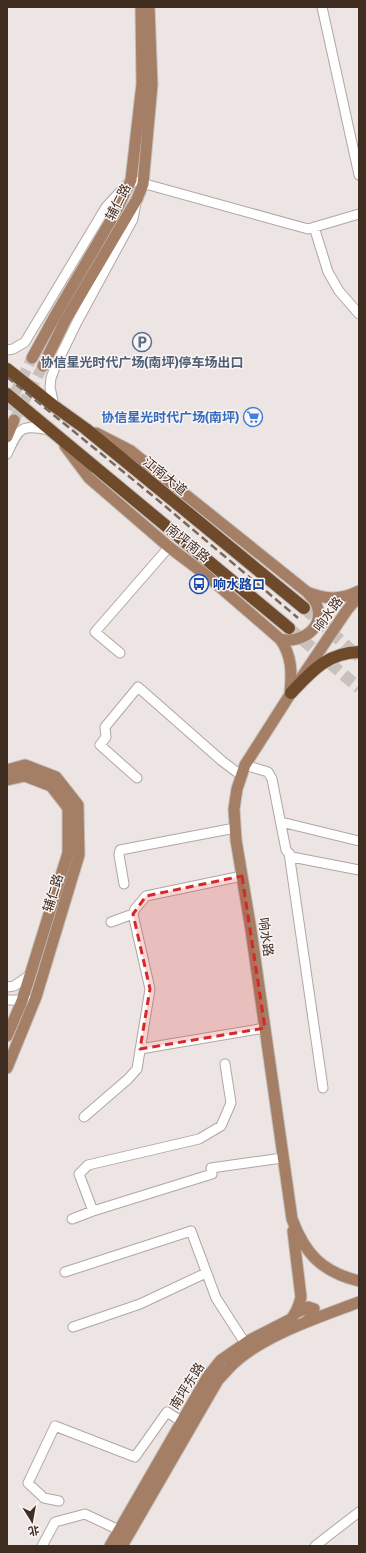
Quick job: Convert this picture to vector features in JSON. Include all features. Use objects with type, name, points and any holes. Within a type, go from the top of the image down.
[{"type":"highway","name":"江南大道","points":[[7,369],[86,429],[304,608]]},
{"type":"highway","points":[[7,394],[289,628]]},
{"type":"highway","points":[[290,694],[312,671],[326,661],[342,653],[359,652]]},
{"type":"main road","name":"辅仁路","points":[[32,358],[114,215],[132,180],[142,84],[141,7]]},
{"type":"main road","name":"辅仁路","points":[[43,366],[65,321],[137,199],[143,184],[152,85],[149,7]]},
{"type":"main road","points":[[7,437],[14,420]]},
{"type":"main road","points":[[86,429],[131,451],[307,592],[315,601],[318,610],[317,621],[312,630],[307,635],[290,641],[280,639]]},
{"type":"main road","name":"南坪南路","points":[[60,439],[89,478],[169,547],[206,575],[280,639],[286,646],[291,661],[290,694]]},
{"type":"main road","points":[[307,592],[319,597],[334,598],[359,591]]},
{"type":"main road","name":"响水路","points":[[359,596],[347,610],[290,694],[244,771],[237,789],[234,809],[235,828],[292,1219],[298,1236],[314,1258],[325,1267],[338,1274],[359,1281]]},
{"type":"main road","name":"辅仁路","points":[[7,770],[25,765],[56,777],[78,805],[79,855],[36,997],[7,1068]]},
{"type":"main road","name":"辅仁路","points":[[7,780],[25,776],[51,786],[68,808],[68,853],[22,1001],[7,1036]]},
{"type":"main road","points":[[292,1219],[301,1297],[296,1314]]},
{"type":"main road","name":"南坪东路","points":[[122,1546],[218,1380],[233,1364],[275,1337],[305,1322],[359,1302]]},
{"type":"main road","name":"南坪东路","points":[[110,1546],[181,1421],[216,1365],[245,1343],[291,1319],[296,1314],[308,1308],[314,1309],[313,1315],[305,1322]]},
{"type":"street","points":[[322,7],[359,175]]},
{"type":"street","points":[[7,350],[13,349],[25,342],[106,207],[132,180],[308,229],[359,214]]},
{"type":"street","points":[[54,406],[50,387],[51,378],[55,367],[77,322],[133,219],[137,199]]},
{"type":"street","points":[[314,227],[328,272],[339,291],[359,314]]},
{"type":"street","points":[[7,454],[14,438],[20,430],[32,426],[49,430]]},
{"type":"street","points":[[120,653],[95,632],[169,547]]},
{"type":"street","points":[[137,778],[100,745],[106,737],[105,727],[138,687],[222,761],[244,771],[268,772],[272,779],[286,850],[292,856],[359,870]]},
{"type":"street","points":[[280,822],[359,841]]},
{"type":"street","points":[[124,884],[119,855],[120,850],[235,828]]},
{"type":"street","points":[[289,853],[322,1088]]},
{"type":"street","points":[[111,922],[133,914],[146,896],[242,876]]},
{"type":"street","points":[[84,1117],[137,1069],[150,989],[133,914]]},
{"type":"street","points":[[7,988],[14,986],[30,975]]},
{"type":"street","points":[[7,1000],[22,1001],[36,997]]},
{"type":"street","points":[[140,1049],[265,1028]]},
{"type":"street","points":[[93,1211],[79,1174],[88,1165],[199,1139],[221,1126],[231,1103],[225,1064]]},
{"type":"street","points":[[72,1219],[212,1174],[211,1168],[282,1158]]},
{"type":"street","points":[[65,1272],[191,1231],[216,1298],[245,1343]]},
{"type":"street","points":[[73,1327],[140,1304],[206,1273]]},
{"type":"street","points":[[59,1501],[44,1498],[28,1483],[55,1426],[135,1457],[167,1412],[181,1421]]},
{"type":"street","points":[[315,1546],[359,1512]]},
{"type":"street","points":[[42,1546],[55,1522],[85,1514],[119,1530]]},
{"type":"highlighted area","points":[[242,876],[265,1028],[140,1049],[150,989],[133,914],[146,896]]},
{"type":"tunnel","points":[[7,409],[32,358]]},
{"type":"tunnel","points":[[14,420],[43,366]]},
{"type":"tunnel","points":[[304,608],[359,657]]},
{"type":"tunnel","points":[[289,628],[359,688]]},
{"type":"railway","points":[[7,377],[153,496],[298,618]]},
{"type":"place","name":"协信星光时代广场(南坪)停车场出口","points":[[142,342]]},
{"type":"place","name":"协信星光时代广场(南坪)","points":[[253,417]]},
{"type":"place","name":"响水路口","points":[[199,584]]}]
